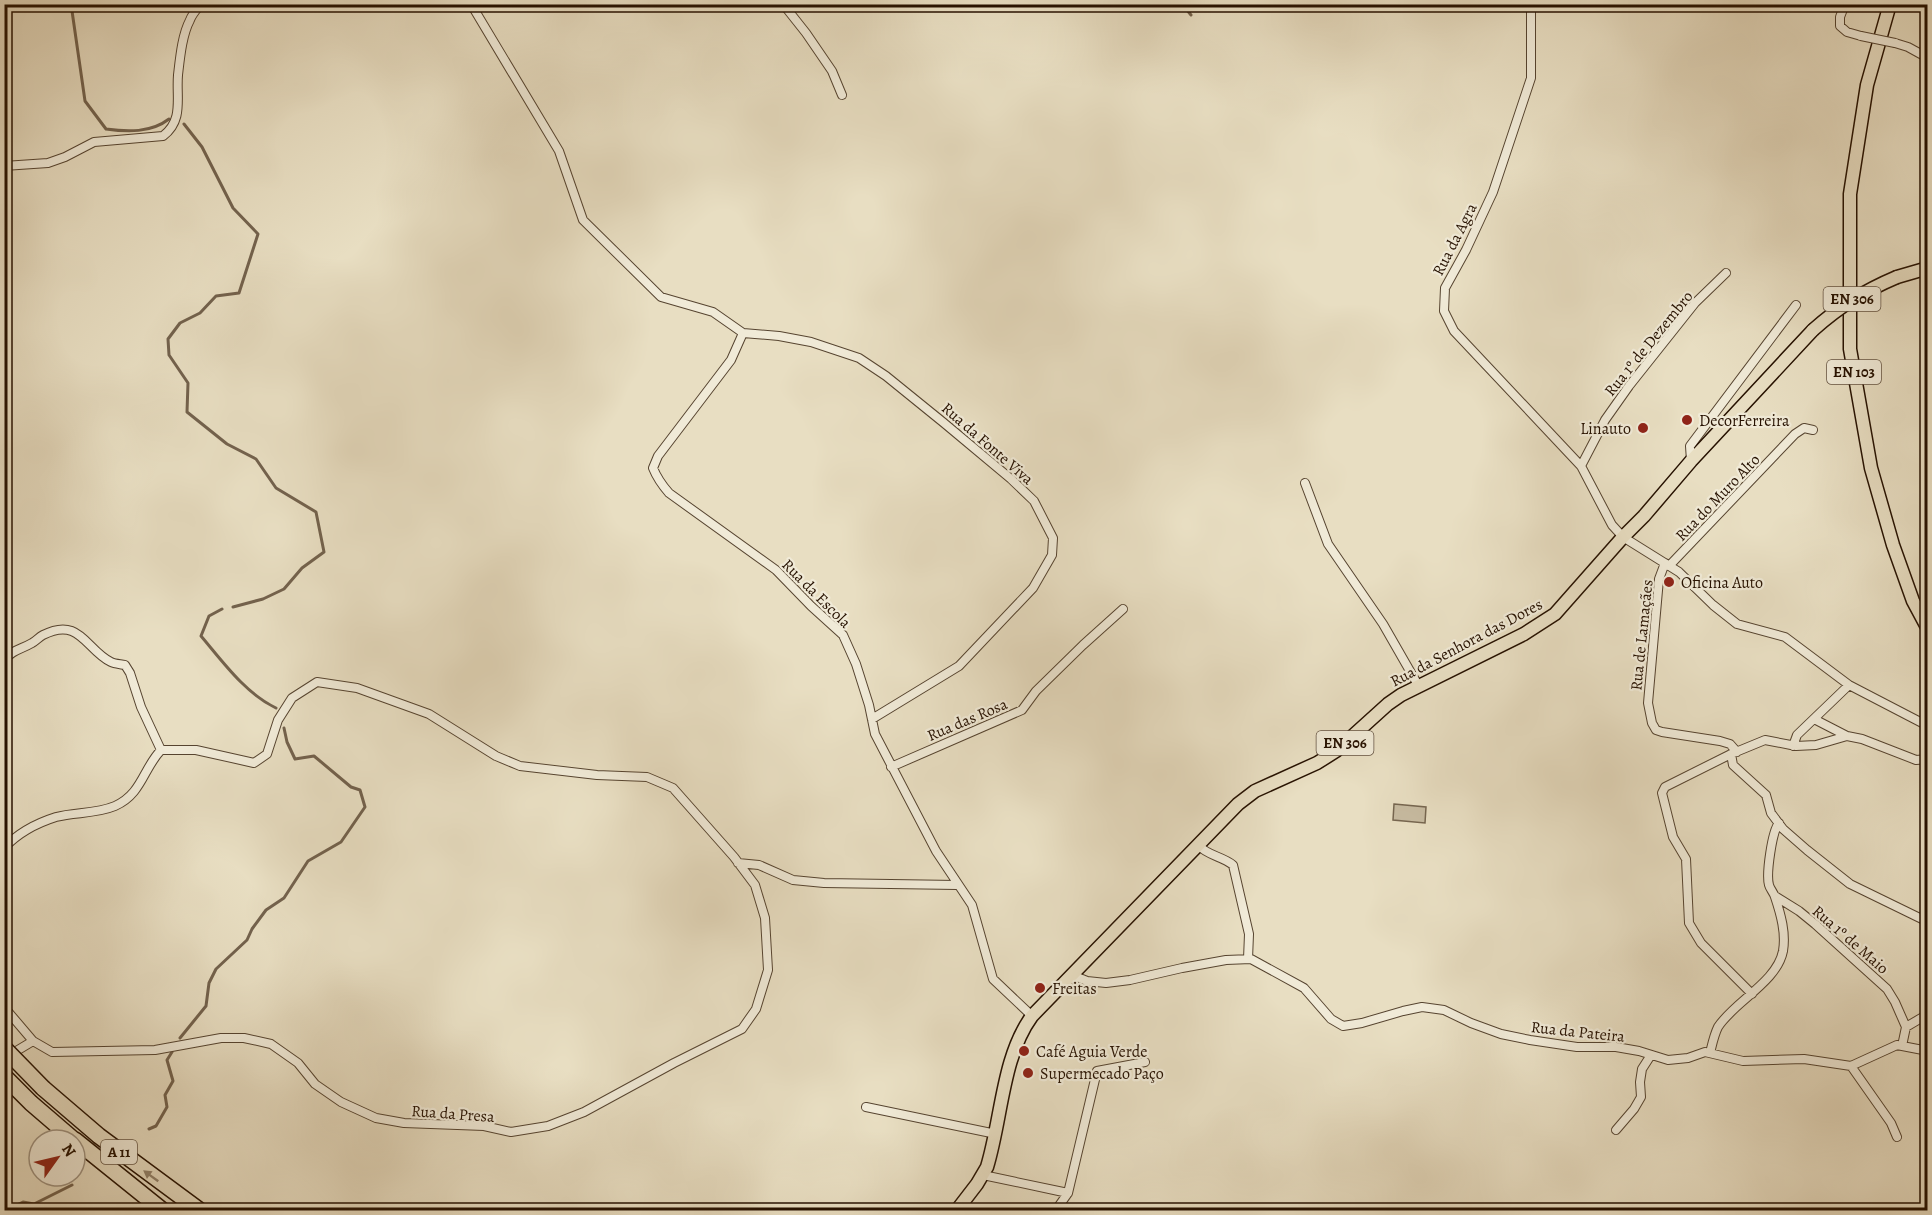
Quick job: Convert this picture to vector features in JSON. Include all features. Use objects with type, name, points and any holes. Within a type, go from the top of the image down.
[{"type":"highway","name":"A 11","points":[[4,1048],[43,1088],[99,1136],[199,1210]]},
{"type":"highway","name":"A 11","points":[[4,1076],[61,1128]]},
{"type":"highway","name":"A 11","points":[[87,1150],[162,1210]]},
{"type":"main road","name":"EN 103","points":[[1890,4],[1867,85],[1850,194],[1850,349],[1871,468],[1893,546],[1913,601],[1928,629]]},
{"type":"main road","name":"Rua da Senhora das Dores","points":[[957,1210],[983,1175],[996,1134],[1015,1046],[1032,1016],[1238,804],[1256,791],[1317,763],[1336,751],[1388,704],[1418,685],[1524,634],[1554,614],[1691,461],[1813,330],[1839,307],[1868,290],[1897,277],[1928,268]]},
{"type":"street","points":[[4,166],[48,164],[94,142],[163,136],[172,129],[178,111],[178,77],[183,44],[189,21],[201,4]]},
{"type":"street","points":[[783,4],[832,71],[842,95]]},
{"type":"street","name":"Rua da Agra","points":[[1531,4],[1531,78],[1493,192],[1445,288],[1443,311],[1455,331],[1581,466],[1612,525],[1623,537]]},
{"type":"street","points":[[1845,4],[1840,17],[1840,26],[1847,32],[1908,47],[1928,58]]},
{"type":"street","points":[[475,6],[559,151],[583,220],[661,297],[712,312],[743,333]]},
{"type":"street","name":"Rua 1º de Dezembro","points":[[1581,466],[1605,420],[1629,386],[1695,303],[1726,273]]},
{"type":"street","points":[[1691,461],[1690,446],[1796,305]]},
{"type":"street","name":"Rua da Fonte Viva","points":[[743,333],[811,342],[859,358],[944,423],[1011,479],[1034,501],[1053,538],[1052,555],[1033,588],[959,666],[872,719]]},
{"type":"street","name":"Rua da Escola","points":[[743,333],[731,360],[658,456],[653,468],[658,481],[669,493],[776,570],[843,635],[856,664],[875,734],[936,851],[972,904],[993,979],[1032,1016]]},
{"type":"street","name":"Rua do Muro Alto","points":[[1667,565],[1795,434],[1804,428],[1813,430]]},
{"type":"street","points":[[1305,483],[1328,544],[1383,624],[1418,685]]},
{"type":"street","points":[[1623,537],[1679,572],[1737,624],[1785,637],[1849,685],[1928,726]]},
{"type":"street","name":"Rua de Lamaçães","points":[[1667,565],[1659,579],[1650,663],[1648,703],[1652,723],[1656,730],[1662,732],[1730,744],[1734,753]]},
{"type":"street","name":"Rua das Rosa","points":[[891,767],[1022,710],[1044,683],[1123,609]]},
{"type":"street","points":[[4,660],[15,650],[30,645],[44,634],[64,630],[79,633],[112,663],[125,665],[161,750],[151,761],[135,793],[116,806],[57,817],[13,838],[4,848]]},
{"type":"street","name":"Rua da Presa","points":[[4,1007],[33,1041],[52,1052],[155,1050],[221,1038],[244,1038],[271,1044],[298,1063],[315,1084],[341,1102],[376,1118],[404,1123],[484,1126],[511,1132],[548,1126],[584,1112],[674,1063],[730,1037],[742,1029],[756,1009],[768,970],[765,918],[755,885],[673,788],[647,777],[597,775],[520,765],[496,756],[429,714],[357,688],[317,682],[292,698],[278,720],[267,754],[254,763],[196,750],[161,750]]},
{"type":"street","points":[[1793,746],[1797,735],[1849,685]]},
{"type":"street","points":[[1814,719],[1847,736],[1862,739],[1916,760],[1928,759]]},
{"type":"street","points":[[1752,994],[1701,943],[1689,923],[1686,859],[1673,837],[1662,794],[1665,787],[1765,740],[1793,746],[1816,745],[1847,736]]},
{"type":"street","points":[[1734,753],[1733,765],[1766,795],[1771,813],[1807,850],[1850,884],[1928,922]]},
{"type":"street","points":[[1710,1053],[1718,1028],[1730,1013],[1752,994],[1773,970],[1782,955],[1784,940],[1782,923],[1775,896],[1769,884],[1772,840],[1774,828],[1779,823]]},
{"type":"street","points":[[1072,975],[1087,981],[1106,983],[1215,962],[1248,959],[1250,934],[1233,865],[1227,860],[1205,852],[1198,845]]},
{"type":"street","points":[[738,863],[759,865],[793,880],[824,883],[957,885]]},
{"type":"street","name":"Rua 1º de Maio","points":[[1775,896],[1799,911],[1879,980],[1895,1002],[1906,1027]]},
{"type":"street","name":"Rua da Pateira","points":[[1248,959],[1251,958],[1304,988],[1331,1018],[1343,1026],[1422,1007],[1444,1010],[1501,1034],[1577,1047],[1616,1047],[1668,1060],[1688,1058],[1705,1052],[1743,1061],[1804,1059],[1851,1066]]},
{"type":"street","points":[[1902,1046],[1906,1027],[1928,1014]]},
{"type":"street","points":[[4,1059],[33,1041]]},
{"type":"street","points":[[1897,1137],[1891,1123],[1851,1066],[1897,1045],[1928,1051]]},
{"type":"street","points":[[1616,1130],[1635,1108],[1641,1097],[1642,1069],[1651,1055]]},
{"type":"street","points":[[1056,1210],[1068,1193],[1097,1071],[1145,1062]]},
{"type":"street","points":[[866,1107],[996,1134]]},
{"type":"street","points":[[983,1175],[1068,1193]]},
{"type":"shaded area","points":[[1394,804],[1426,807],[1425,823],[1393,820]]},
{"type":"waterway","points":[[71,4],[85,101],[106,129],[130,131],[147,129],[169,119]]},
{"type":"waterway","points":[[1182,4],[1191,15]]},
{"type":"waterway","points":[[184,124],[202,147],[233,208],[258,234],[239,293],[216,296],[200,313],[180,323],[168,339],[169,355],[188,383],[187,412],[227,444],[256,459],[276,488],[316,512],[324,552],[302,568],[284,589],[263,599],[233,607]]},
{"type":"waterway","points":[[222,609],[209,616],[201,636],[244,685],[276,708]]},
{"type":"waterway","points":[[180,1038],[206,1006],[209,983],[216,969],[247,940],[266,910],[284,898],[308,861],[341,842],[365,807],[360,790],[351,787],[314,756],[295,759],[287,742],[284,728]]},
{"type":"waterway","points":[[149,1129],[156,1126],[167,1107],[165,1095],[173,1081],[167,1060],[172,1052]]},
{"type":"waterway","points":[[7,1210],[23,1202],[34,1204],[66,1188]]},
{"type":"place","name":"DecorFerreira","points":[[1687,420]]},
{"type":"place","name":"Linauto","points":[[1643,428]]},
{"type":"place","name":"Oficina Auto","points":[[1669,582]]},
{"type":"place","name":"Freitas","points":[[1040,988]]},
{"type":"place","name":"Café Aguia Verde","points":[[1024,1051]]},
{"type":"place","name":"Supermecado Paço","points":[[1028,1073]]}]
